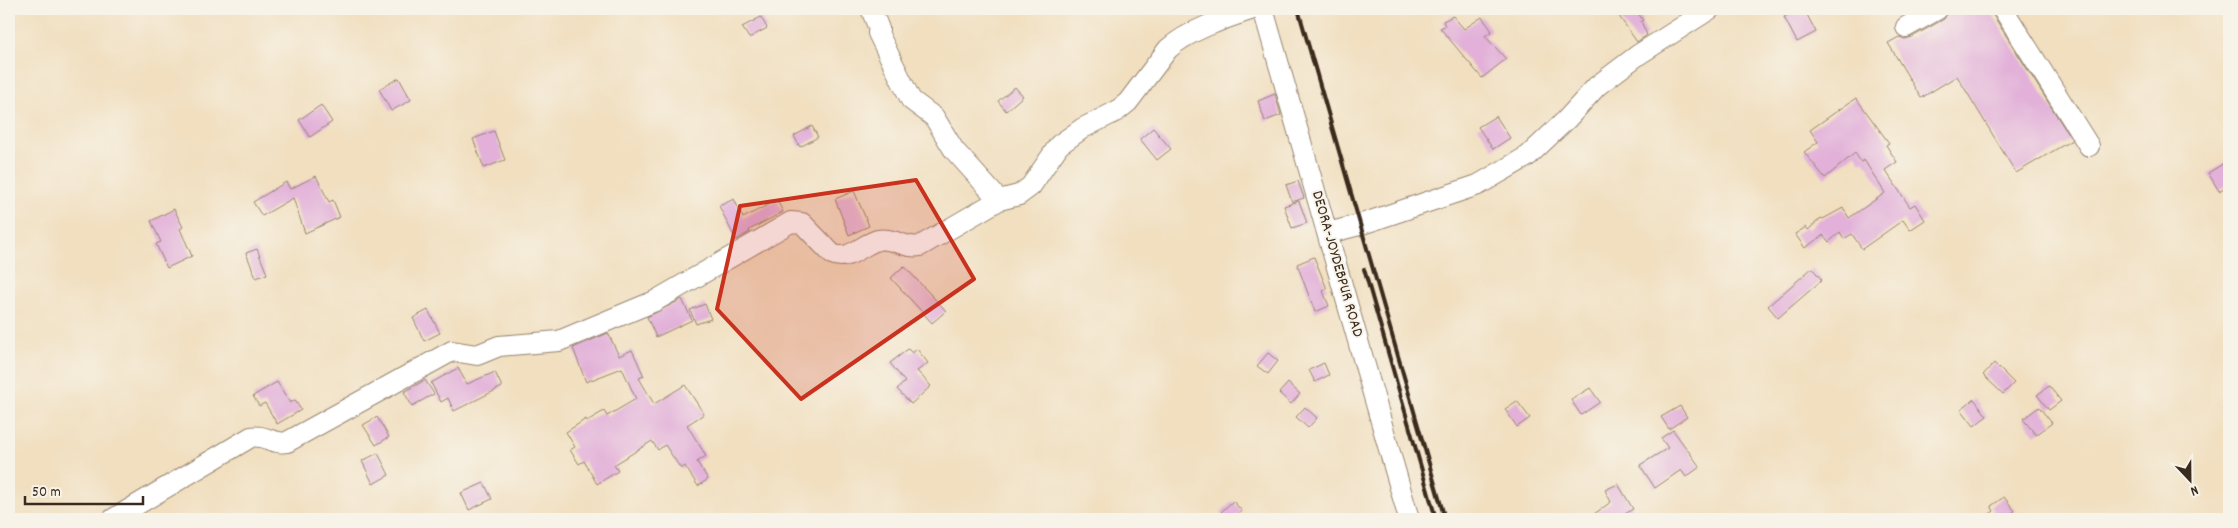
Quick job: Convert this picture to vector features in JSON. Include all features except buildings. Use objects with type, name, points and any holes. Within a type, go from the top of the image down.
[{"type":"street","points":[[871,9],[878,34],[908,95],[934,117],[954,150],[999,200]]},
{"type":"street","points":[[113,519],[251,438],[257,436],[280,444],[287,442],[452,351],[477,355],[493,347],[563,339],[655,301],[791,222],[802,223],[832,254],[844,257],[876,240],[883,239],[915,248],[920,246],[999,200],[1020,195],[1031,186],[1059,145],[1071,135],[1123,106],[1175,42],[1222,19],[1252,9]]},
{"type":"street","name":"DEORA-JOYDEBPUR ROAD","points":[[1263,9],[1409,519]]},
{"type":"street","points":[[1328,233],[1359,225],[1478,185],[1522,160],[1567,119],[1597,86],[1638,55],[1710,9]]},
{"type":"street","points":[[1906,28],[1938,9]]},
{"type":"street","points":[[2004,9],[2089,146]]},
{"type":"highlighted area","points":[[916,180],[974,279],[801,399],[717,309],[740,206]]},
{"type":"railway","points":[[1298,9],[1445,519]]},
{"type":"railway","points":[[1364,269],[1436,519]]}]
